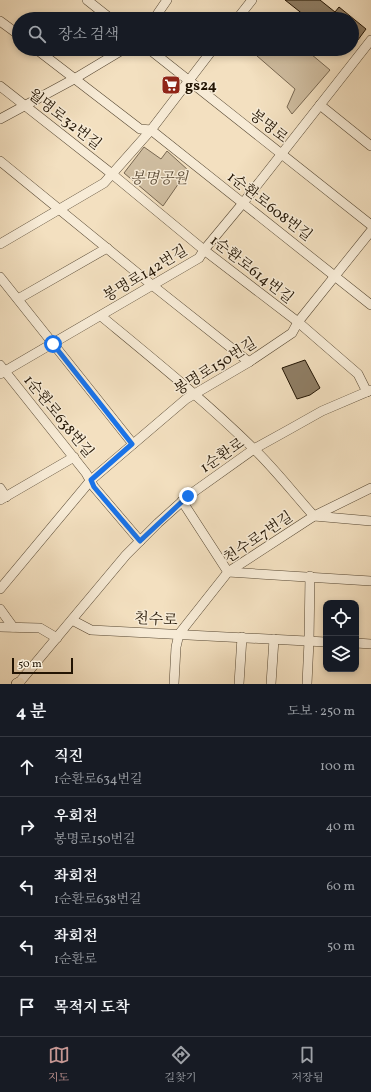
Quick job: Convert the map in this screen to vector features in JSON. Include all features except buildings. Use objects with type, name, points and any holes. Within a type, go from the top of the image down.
[{"type":"street","points":[[87,0],[102,12]]},
{"type":"street","points":[[159,12],[168,0]]},
{"type":"street","points":[[243,12],[252,0]]},
{"type":"street","points":[[0,21],[12,30]]},
{"type":"street","name":"봉명로142번길","points":[[359,55],[371,40]]},
{"type":"street","name":"1순환로608번길","points":[[45,56],[140,129],[151,130],[371,305]]},
{"type":"street","points":[[0,119],[112,56]]},
{"type":"street","name":"봉명로","points":[[158,56],[371,225]]},
{"type":"street","points":[[0,244],[104,183],[151,130],[209,56]]},
{"type":"street","name":"봉명로142번길","points":[[2,370],[53,344],[199,258],[358,56]]},
{"type":"street","name":"월명로32번길","points":[[0,86],[112,174]]},
{"type":"street","points":[[320,105],[370,143]]},
{"type":"street","points":[[0,161],[249,362]]},
{"type":"street","name":"1순환로614번길","points":[[112,174],[204,250],[298,322],[358,374],[369,391]]},
{"type":"street","name":"봉명로150번길","points":[[0,589],[91,480],[132,444],[194,393],[249,362],[292,333],[298,322],[334,275],[371,231]]},
{"type":"street","points":[[18,299],[107,248]]},
{"type":"street","points":[[0,277],[132,444]]},
{"type":"street","points":[[101,316],[194,393],[254,450],[314,516],[371,520]]},
{"type":"street","name":"1순환로638번길","points":[[2,370],[74,457],[91,480],[94,487],[140,541]]},
{"type":"street","name":"1순환로","points":[[19,684],[126,555],[182,501],[254,450],[322,411],[369,391]]},
{"type":"street","points":[[0,488],[3,499],[74,457]]},
{"type":"street","name":"천수로7번길","points":[[179,634],[228,572],[314,516],[371,488]]},
{"type":"street","points":[[182,501],[228,572],[371,581]]},
{"type":"street","points":[[307,684],[310,576]]},
{"type":"street","points":[[0,609],[13,627]]},
{"type":"street","name":"천수로","points":[[72,620],[91,630],[323,642]]},
{"type":"street","points":[[0,627],[40,628],[57,638]]},
{"type":"street","points":[[174,684],[176,647],[179,634]]},
{"type":"street","points":[[239,684],[242,637]]},
{"type":"street","points":[[271,684],[274,639]]},
{"type":"street","points":[[359,643],[371,644]]},
{"type":"green space","points":[[257,56],[313,56],[330,70],[292,114],[287,107],[295,89]]},
{"type":"green space","name":"봉명공원","points":[[144,147],[161,159],[167,151],[188,170],[163,206],[124,173]]},
{"type":"place","name":"gs24","points":[[171,85]]},
{"type":"route","points":[[53,344],[132,444],[91,480],[94,487],[140,541],[188,496]]}]
